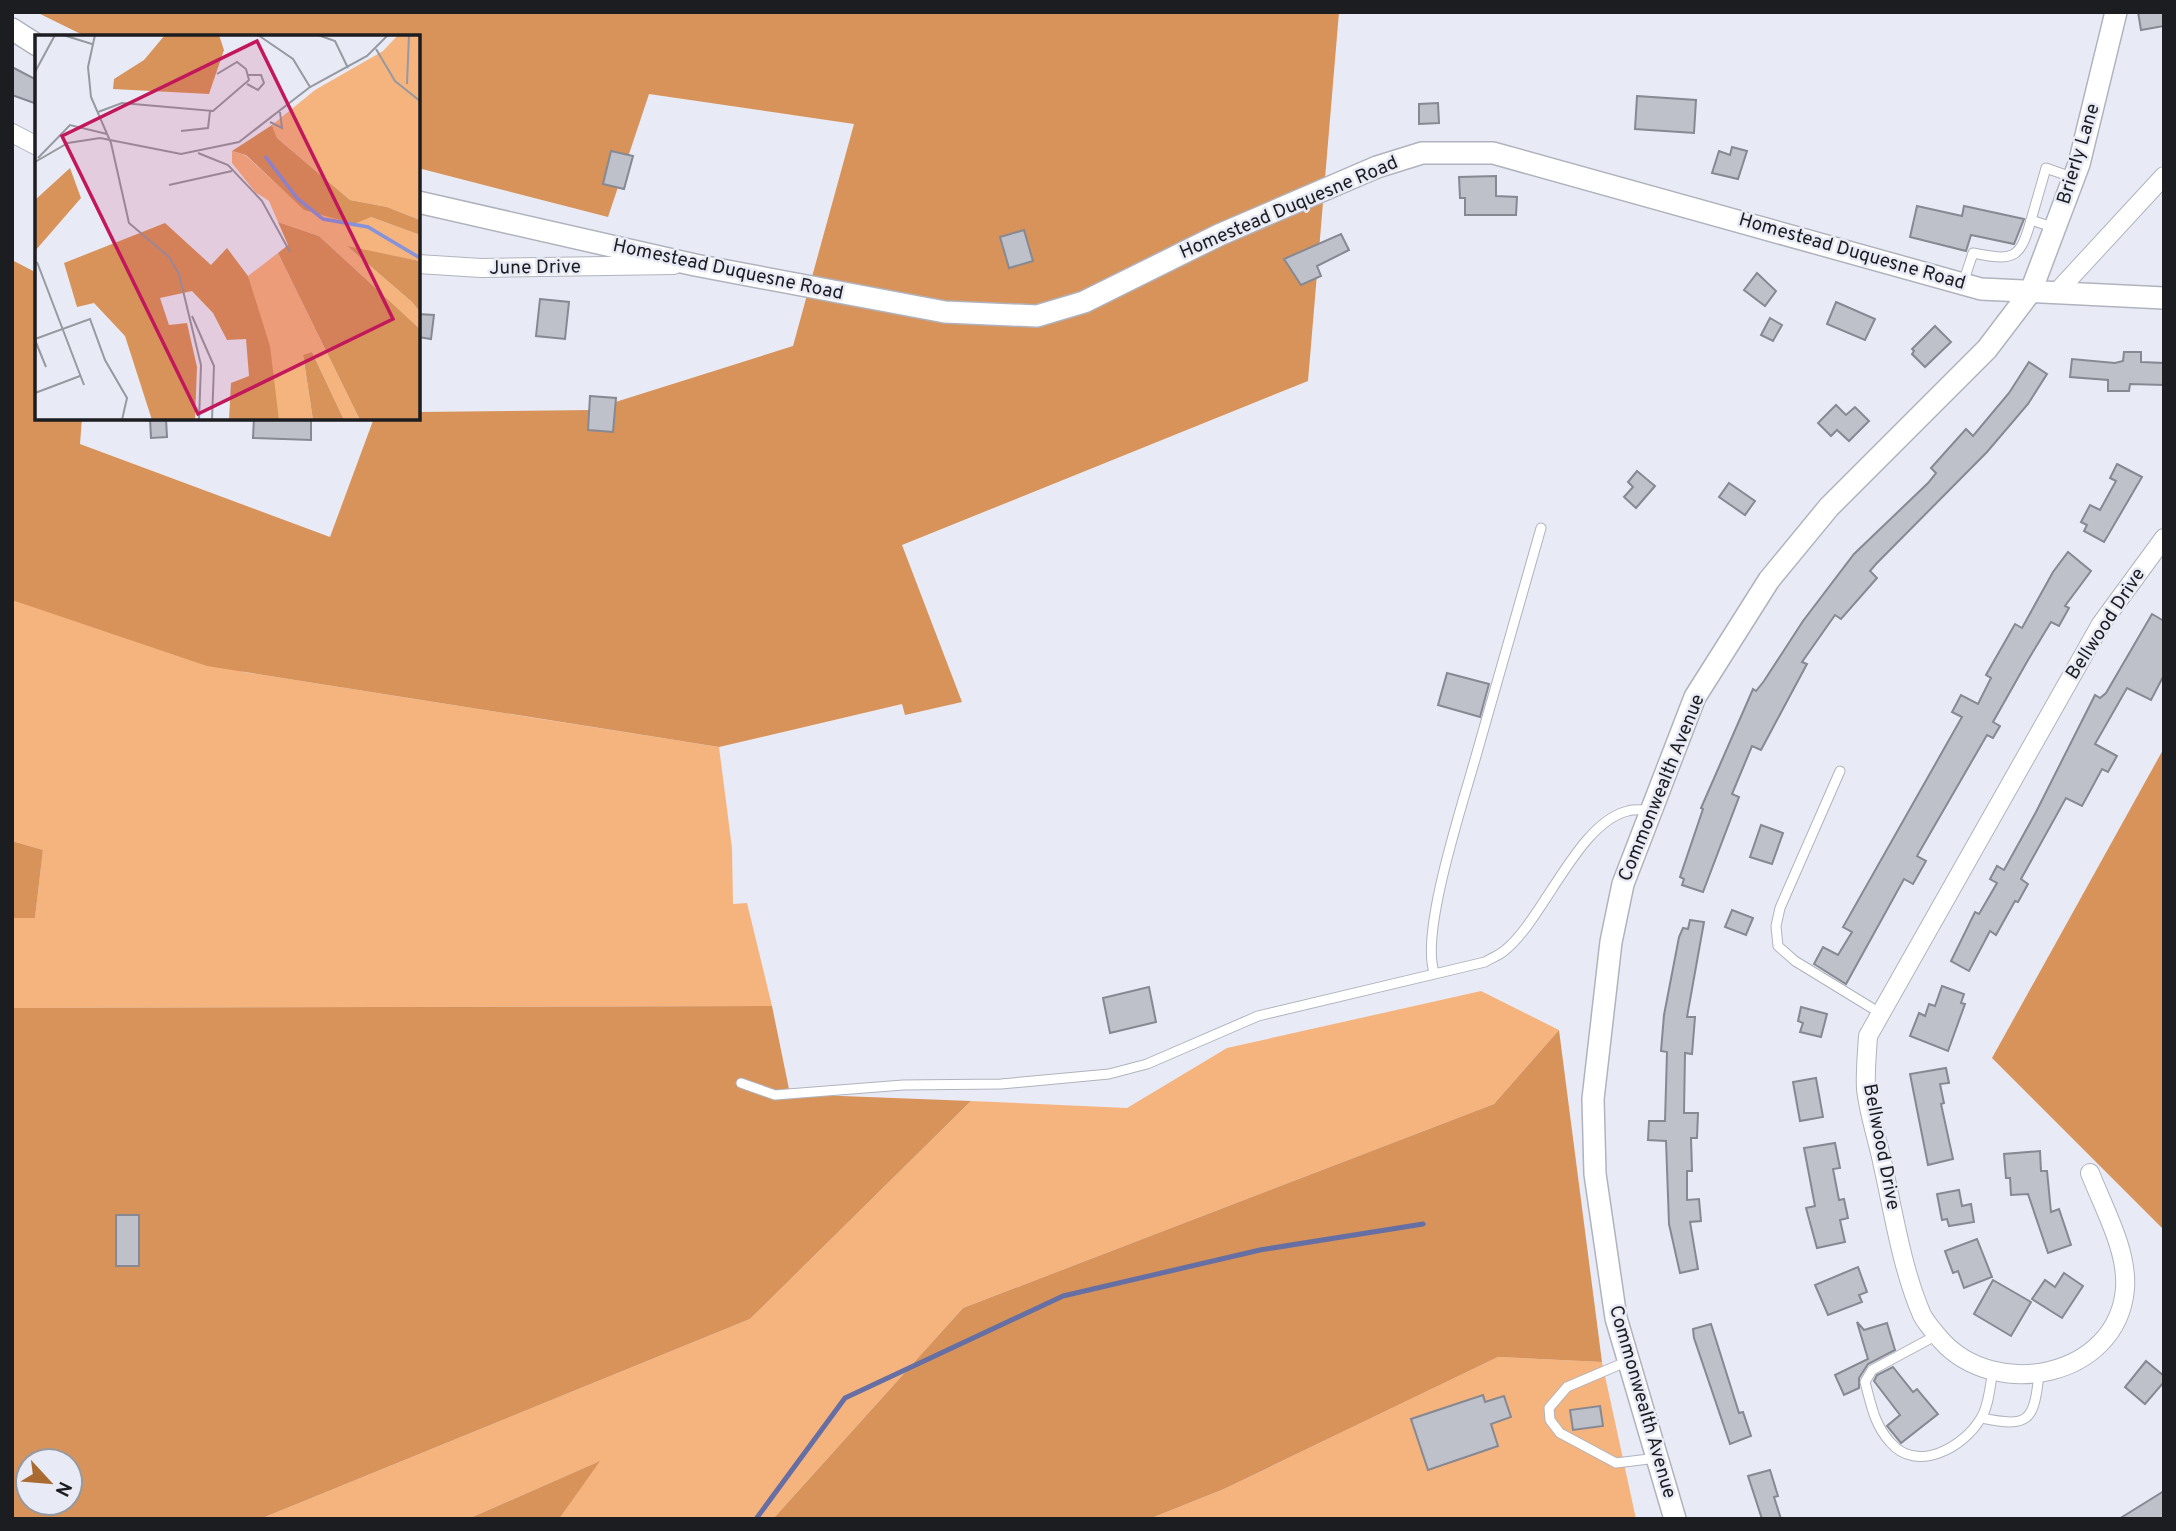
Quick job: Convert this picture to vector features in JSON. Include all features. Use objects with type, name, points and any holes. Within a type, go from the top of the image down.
[{"type":"street","name":"Brierly Lane","points":[[2031,292],[2074,178],[2116,12]]},
{"type":"street","points":[[12,29],[35,44]]},
{"type":"street","points":[[12,132],[35,145]]},
{"type":"street","name":"Homestead Duquesne Road","points":[[420,202],[695,265],[945,313],[1037,316],[1084,302],[1219,235],[1377,167],[1422,153],[1481,153],[1506,156],[1982,289],[2164,298]]},
{"type":"street","points":[[2056,293],[2164,176]]},
{"type":"street","name":"June Drive","points":[[420,264],[481,268],[695,265]]},
{"type":"street","name":"Commonwealth Avenue","points":[[1675,1519],[1616,1318],[1595,1174],[1592,1099],[1611,942],[1623,884],[1649,810],[1695,697],[1769,580],[1829,507],[1987,349],[2031,292]]},
{"type":"street","name":"Bellwood Drive","points":[[2090,1174],[2124,1262],[2125,1290],[2107,1336],[2084,1357],[2060,1371],[2039,1374],[1993,1370],[1957,1355],[1923,1317],[1899,1239],[1866,1088],[1868,1036],[2101,624],[2164,538]]},
{"type":"lane","points":[[1963,284],[1973,253],[2001,259],[2015,255],[2023,247],[2046,168],[2074,178]]},
{"type":"lane","points":[[2031,220],[2055,228]]},
{"type":"lane","points":[[1434,972],[1430,958],[1431,941],[1448,858],[1541,528]]},
{"type":"lane","points":[[1840,771],[1780,908],[1776,926],[1778,946],[1795,961],[1880,1013]]},
{"type":"lane","points":[[741,1083],[775,1095],[903,1085],[1001,1084],[1109,1074],[1147,1064],[1258,1016],[1485,962],[1504,951],[1602,825],[1626,811],[1649,810]]},
{"type":"lane","points":[[1937,1335],[1872,1370],[1865,1382],[1875,1421],[1891,1444],[1906,1453],[1925,1457],[1953,1449],[1982,1418],[1993,1370]]},
{"type":"lane","points":[[1628,1360],[1567,1387],[1549,1408],[1550,1420],[1560,1433],[1616,1463],[1657,1458]]},
{"type":"lane","points":[[1982,1418],[2012,1424],[2026,1418],[2035,1406],[2039,1374]]},
{"type":"shaded area","points":[[36,12],[1339,12],[1308,381],[902,545],[962,702],[905,715],[902,704],[719,747],[207,666],[12,600],[12,260],[35,272],[35,420],[82,420],[80,444],[330,537],[373,420],[420,420],[420,412],[590,410],[793,346],[854,124],[649,94],[608,217],[420,169],[420,35],[83,35]]},
{"type":"shaded area","points":[[12,595],[244,672],[719,747],[732,848],[733,904],[747,903],[772,1006],[12,1008],[12,918],[35,918],[43,850],[12,841]]},
{"type":"shaded area","points":[[2164,748],[2164,1230],[1992,1058]]},
{"type":"shaded area","points":[[12,841],[43,850],[35,918],[12,918]]},
{"type":"shaded area","points":[[1481,991],[1559,1030],[1494,1104],[963,1308],[773,1519],[559,1519],[598,1462],[468,1519],[260,1519],[750,1319],[971,1101],[1127,1108],[1227,1048]]},
{"type":"shaded area","points":[[772,1006],[790,1094],[971,1101],[750,1319],[260,1519],[12,1519],[12,1008]]},
{"type":"shaded area","points":[[1559,1030],[1602,1362],[1498,1357],[1224,1489],[1149,1519],[773,1519],[963,1308],[1494,1104]]},
{"type":"shaded area","points":[[1498,1357],[1602,1362],[1636,1519],[1149,1519],[1224,1489]]},
{"type":"shaded area","points":[[600,1461],[559,1519],[468,1519]]},
{"type":"building","points":[[2138,12],[2164,12],[2164,26],[2141,30]]},
{"type":"building","points":[[12,67],[35,79],[35,103],[12,95]]},
{"type":"building","points":[[1637,96],[1696,100],[1694,133],[1635,129]]},
{"type":"building","points":[[1438,103],[1439,123],[1419,124],[1419,104]]},
{"type":"building","points":[[1732,147],[1747,151],[1738,179],[1712,173],[1719,151],[1730,155]]},
{"type":"building","points":[[611,151],[633,156],[624,189],[603,184]]},
{"type":"building","points":[[1496,176],[1496,196],[1517,197],[1516,215],[1465,215],[1465,198],[1460,198],[1459,177]]},
{"type":"building","points":[[1917,206],[1962,216],[1964,206],[2024,219],[2014,244],[1971,235],[1966,251],[1910,237]]},
{"type":"building","points":[[1024,230],[1033,261],[1009,268],[1000,237]]},
{"type":"building","points":[[1341,234],[1349,250],[1317,266],[1321,276],[1301,285],[1284,259]]},
{"type":"building","points":[[1757,273],[1776,291],[1765,306],[1744,290]]},
{"type":"building","points":[[540,299],[569,302],[565,339],[536,336]]},
{"type":"building","points":[[1836,302],[1875,319],[1865,340],[1827,324]]},
{"type":"building","points":[[420,314],[434,315],[431,339],[420,337]]},
{"type":"building","points":[[1770,318],[1782,325],[1773,341],[1761,335]]},
{"type":"building","points":[[1935,326],[1951,342],[1925,367],[1912,354],[1912,349]]},
{"type":"building","points":[[2124,352],[2141,352],[2141,362],[2164,363],[2164,385],[2130,384],[2129,391],[2108,391],[2108,380],[2070,377],[2072,359],[2115,363],[2123,361]]},
{"type":"building","points":[[2029,362],[2047,374],[2028,404],[1987,452],[1876,564],[1870,571],[1877,578],[1841,619],[1835,615],[1802,662],[1807,664],[1761,750],[1752,746],[1732,794],[1739,797],[1703,892],[1682,885],[1684,879],[1680,877],[1703,809],[1701,808],[1753,689],[1756,691],[1764,681],[1803,621],[1854,554],[1928,483],[1936,473],[1931,468],[1966,429],[1973,436],[2009,393]]},
{"type":"building","points":[[590,396],[616,398],[613,432],[588,430]]},
{"type":"building","points":[[1836,405],[1846,415],[1855,407],[1869,421],[1849,441],[1837,430],[1831,436],[1818,423]]},
{"type":"building","points":[[150,420],[166,420],[167,437],[151,438]]},
{"type":"building","points":[[254,420],[311,420],[311,440],[253,438]]},
{"type":"building","points":[[2117,464],[2142,477],[2104,542],[2084,531],[2087,525],[2081,522],[2090,505],[2100,510],[2116,481],[2110,478]]},
{"type":"building","points":[[1637,471],[1655,486],[1636,508],[1624,497],[1633,487],[1628,482]]},
{"type":"building","points":[[1729,483],[1755,501],[1745,515],[1719,497]]},
{"type":"building","points":[[2068,552],[2091,571],[2065,606],[2069,608],[2059,626],[2051,622],[2028,660],[1993,722],[2000,726],[1993,738],[1987,735],[1917,856],[1926,861],[1913,884],[1904,879],[1846,984],[1814,964],[1823,947],[1838,955],[1852,932],[1843,927],[1962,717],[1952,712],[1961,695],[1978,704],[1991,678],[1986,675],[2015,624],[2022,628],[2053,572]]},
{"type":"building","points":[[2152,614],[2164,621],[2164,675],[2151,700],[2127,688],[2095,744],[2117,756],[2108,772],[2102,769],[2082,806],[2066,798],[2021,879],[2028,884],[2018,902],[2015,901],[1996,935],[1990,931],[1969,971],[1951,961],[1975,912],[1979,914],[1997,883],[1990,879],[1997,866],[2004,870],[2095,695],[2100,698],[2106,693]]},
{"type":"building","points":[[1447,673],[1489,684],[1480,717],[1438,705]]},
{"type":"building","points":[[1761,825],[1783,833],[1772,864],[1750,857]]},
{"type":"building","points":[[1732,910],[1753,918],[1746,935],[1725,927]]},
{"type":"building","points":[[1690,920],[1704,922],[1687,1017],[1695,1017],[1692,1054],[1685,1053],[1684,1113],[1698,1113],[1697,1138],[1691,1138],[1692,1171],[1687,1171],[1687,1200],[1699,1199],[1701,1221],[1690,1222],[1698,1269],[1680,1273],[1669,1224],[1666,1141],[1648,1140],[1649,1121],[1665,1121],[1667,1052],[1661,1051],[1664,1015],[1679,937],[1683,928],[1688,929]]},
{"type":"building","points":[[1942,986],[1964,994],[1961,1003],[1965,1004],[1948,1051],[1910,1036],[1919,1013],[1925,1016],[1929,1004],[1935,1006]]},
{"type":"building","points":[[1149,987],[1156,1022],[1110,1033],[1103,998]]},
{"type":"building","points":[[1801,1007],[1827,1014],[1821,1037],[1800,1032],[1803,1023],[1798,1021]]},
{"type":"building","points":[[1946,1068],[1949,1083],[1940,1084],[1944,1103],[1941,1104],[1953,1159],[1928,1165],[1910,1074]]},
{"type":"building","points":[[1816,1078],[1823,1117],[1800,1121],[1793,1082]]},
{"type":"building","points":[[1835,1143],[1840,1168],[1833,1169],[1839,1200],[1844,1199],[1848,1218],[1840,1220],[1845,1242],[1817,1248],[1806,1208],[1815,1206],[1804,1148]]},
{"type":"building","points":[[2040,1151],[2041,1171],[2047,1171],[2051,1212],[2059,1209],[2071,1245],[2048,1253],[2028,1194],[2011,1195],[2004,1154]]},
{"type":"building","points":[[1959,1190],[1962,1206],[1971,1204],[1974,1222],[1949,1226],[1947,1219],[1942,1220],[1937,1194]]},
{"type":"building","points":[[116,1215],[139,1215],[139,1266],[116,1266]]},
{"type":"building","points":[[1977,1239],[1992,1277],[1964,1288],[1958,1271],[1953,1273],[1945,1251]]},
{"type":"building","points":[[1858,1267],[1867,1292],[1859,1295],[1862,1302],[1828,1315],[1815,1285]]},
{"type":"building","points":[[2064,1273],[2083,1286],[2062,1318],[2032,1299],[2045,1280],[2055,1287]]},
{"type":"building","points":[[1993,1280],[2031,1302],[2011,1336],[1974,1314]]},
{"type":"building","points":[[1857,1322],[1864,1330],[1887,1323],[1895,1350],[1868,1364],[1859,1378],[1859,1388],[1844,1395],[1835,1375],[1868,1359]]},
{"type":"building","points":[[1711,1324],[1739,1413],[1743,1412],[1751,1436],[1730,1444],[1694,1338],[1693,1329]]},
{"type":"building","points":[[2146,1361],[2164,1376],[2164,1382],[2145,1404],[2125,1387]]},
{"type":"building","points":[[1893,1367],[1913,1392],[1917,1389],[1938,1414],[1901,1443],[1887,1426],[1900,1415],[1874,1381],[1877,1375]]},
{"type":"building","points":[[1483,1395],[1485,1402],[1504,1396],[1511,1417],[1491,1424],[1498,1446],[1428,1470],[1411,1419]]},
{"type":"building","points":[[1600,1406],[1603,1426],[1573,1430],[1570,1410]]},
{"type":"building","points":[[1770,1470],[1778,1496],[1774,1497],[1781,1519],[1762,1519],[1748,1476]]},
{"type":"building","points":[[2164,1491],[2164,1519],[2119,1519]]},
{"type":"waterway","points":[[756,1519],[845,1398],[1063,1296],[1260,1250],[1423,1224]]}]
